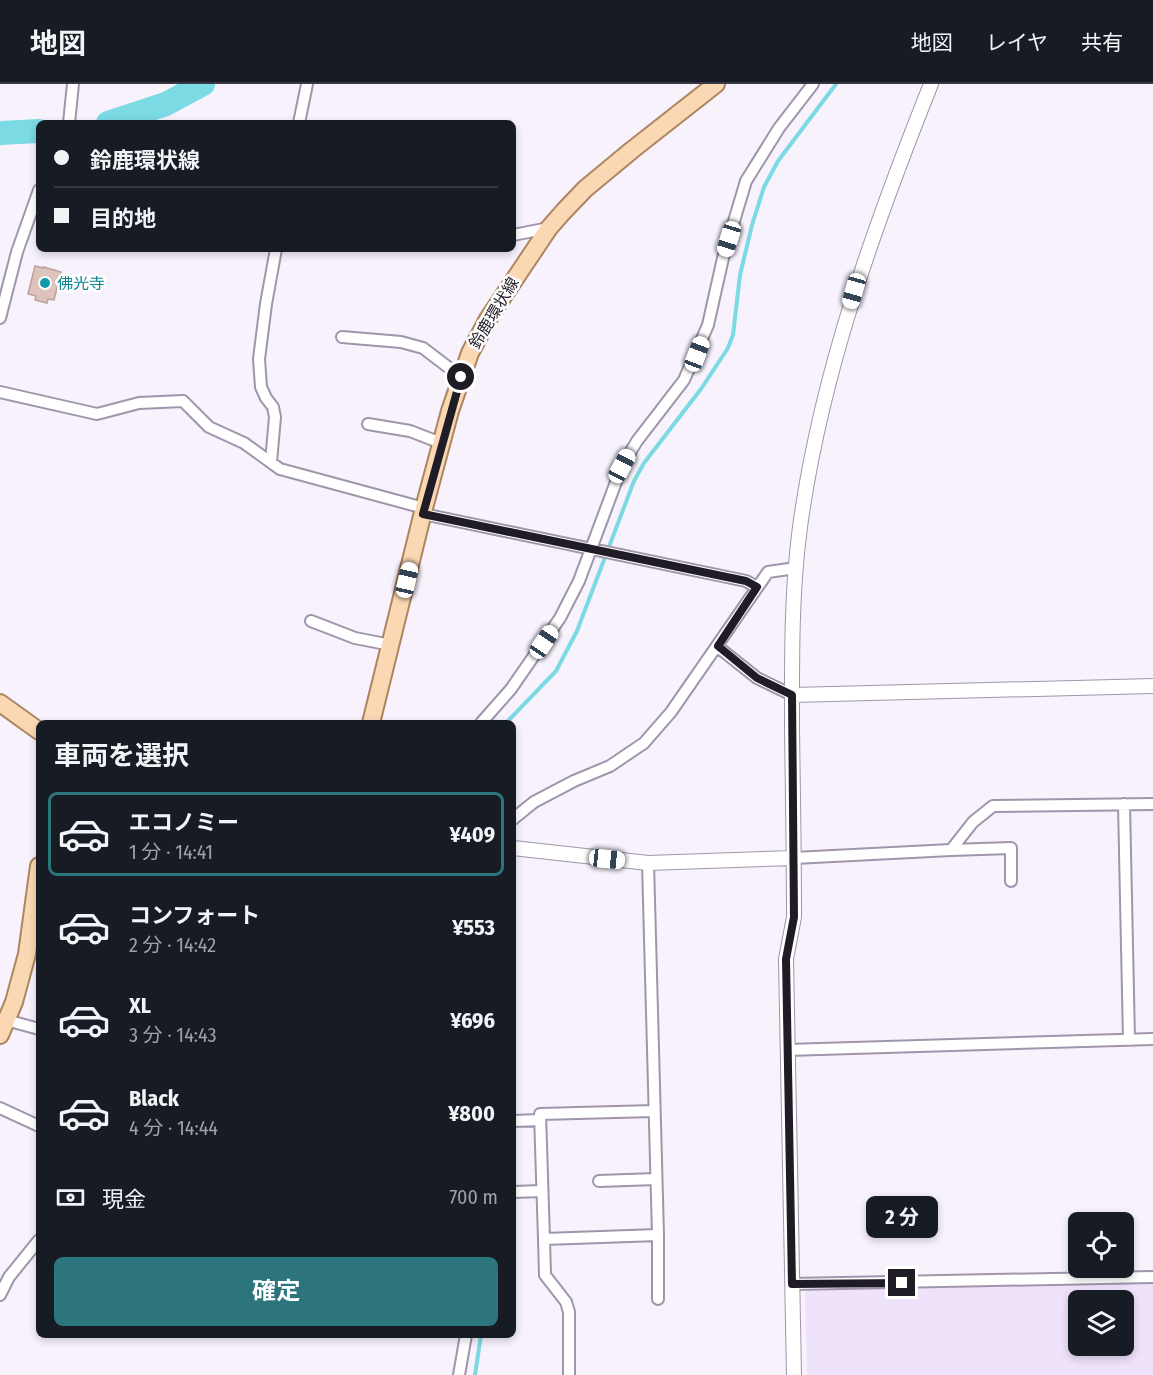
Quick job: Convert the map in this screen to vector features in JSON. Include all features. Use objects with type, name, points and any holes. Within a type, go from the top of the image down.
[{"type":"main road","name":"鈴鹿環状線","points":[[372,720],[441,444],[470,353],[488,319],[549,228],[585,189],[716,84]]},
{"type":"main road","points":[[0,703],[36,729]]},
{"type":"main road","points":[[3,1028],[14,1002],[36,908]]},
{"type":"street","points":[[70,120],[73,84]]},
{"type":"street","points":[[300,120],[307,84]]},
{"type":"street","points":[[484,720],[511,689],[560,618],[594,550],[627,455],[684,380],[708,325],[723,258],[746,181],[779,128],[813,84]]},
{"type":"street","points":[[794,1375],[786,959],[794,917],[792,634],[800,527],[815,443],[834,361],[864,260],[931,84]]},
{"type":"street","points":[[0,318],[17,252],[36,198]]},
{"type":"street","points":[[516,234],[549,228]]},
{"type":"street","points":[[271,462],[275,417],[273,407],[261,387],[260,360],[266,304],[275,252]]},
{"type":"street","points":[[342,337],[401,342],[423,348],[461,377]]},
{"type":"street","points":[[0,392],[97,414],[139,403],[183,401],[209,427],[244,444],[279,469],[423,511],[626,557],[746,581],[757,587]]},
{"type":"street","points":[[368,424],[410,431],[441,444]]},
{"type":"street","points":[[516,817],[542,798],[610,766],[644,743],[670,712],[718,646],[768,572],[796,568]]},
{"type":"street","points":[[311,621],[355,638],[391,645]]},
{"type":"street","points":[[718,646],[757,678],[792,695],[1153,686]]},
{"type":"street","points":[[1124,804],[1129,1040]]},
{"type":"street","points":[[951,850],[973,822],[993,806],[1153,804]]},
{"type":"street","points":[[516,848],[648,863],[1011,848],[1011,881]]},
{"type":"street","points":[[648,863],[658,1299]]},
{"type":"street","points":[[3,1028],[36,1029]]},
{"type":"street","points":[[788,1050],[1153,1039]]},
{"type":"street","points":[[0,1108],[36,1124]]},
{"type":"street","points":[[569,1375],[569,1312],[566,1302],[545,1275],[540,1114],[654,1111]]},
{"type":"street","points":[[516,1121],[540,1120]]},
{"type":"street","points":[[599,1181],[656,1179]]},
{"type":"street","points":[[516,1192],[542,1191]]},
{"type":"street","points":[[544,1239],[658,1235]]},
{"type":"street","points":[[0,1295],[9,1277],[36,1244]]},
{"type":"street","points":[[792,1284],[1153,1277]]},
{"type":"street","points":[[459,1375],[465,1338]]},
{"type":"shaded area","points":[[1153,1282],[1153,1375],[807,1375],[805,1290]]},
{"type":"building","name":"佛光寺","points":[[35,266],[61,272],[54,300],[48,299],[47,303],[35,300],[36,296],[28,294]]},
{"type":"waterway","points":[[117,120],[166,104],[203,84]]},
{"type":"waterway","points":[[509,720],[556,671],[577,631],[634,481],[644,463],[701,389],[728,348],[733,335],[740,275],[764,187],[778,161],[836,84]]},
{"type":"waterway","points":[[0,133],[36,131]]},
{"type":"waterway","points":[[475,1375],[481,1338]]},
{"type":"place","name":"佛光寺","points":[[45,283]]},
{"type":"route","points":[[461,377],[423,514],[746,581],[757,587],[718,646],[757,678],[792,695],[794,917],[786,959],[792,1284],[902,1283]]}]
